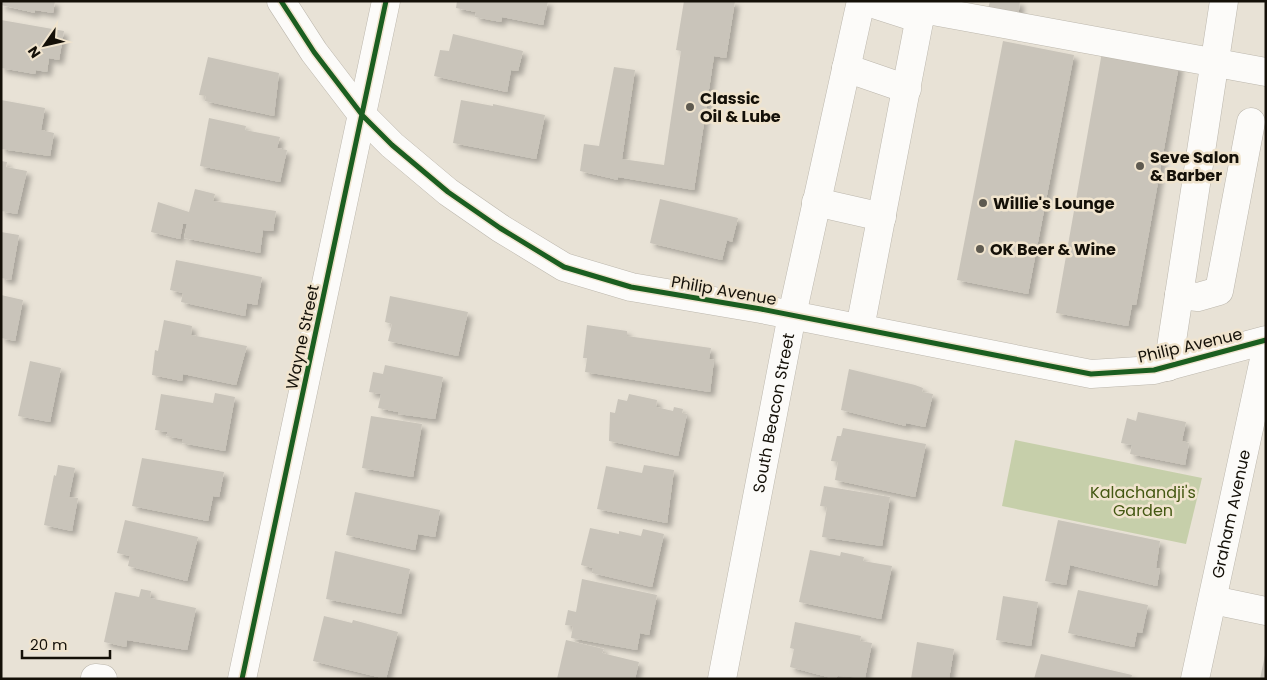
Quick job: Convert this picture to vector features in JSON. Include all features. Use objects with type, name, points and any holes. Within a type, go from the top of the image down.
[{"type":"street","name":"Philip Avenue","points":[[281,1],[314,52],[363,116],[392,145],[448,192],[500,228],[564,267],[631,287],[792,315],[1092,374],[1154,370],[1266,340]]},
{"type":"street","name":"Wayne Street","points":[[242,679],[386,1]]},
{"type":"street","points":[[862,1],[1266,72]]},
{"type":"street","name":"South Beacon Street","points":[[722,679],[792,315],[862,1]]},
{"type":"street","points":[[1168,366],[1224,1]]},
{"type":"street","points":[[860,328],[921,10]]},
{"type":"street","points":[[846,68],[907,88]]},
{"type":"street","points":[[1179,295],[1198,297],[1219,291],[1258,123],[1208,112]]},
{"type":"street","points":[[816,202],[882,217]]},
{"type":"street","name":"Graham Avenue","points":[[1195,679],[1266,350]]},
{"type":"street","points":[[1212,600],[1266,611]]},
{"type":"green space","name":"Kalachandji's Garden","points":[[1015,440],[1202,478],[1186,544],[1002,506]]},
{"type":"building","points":[[1,1],[55,1],[53,13],[35,10],[35,13],[1,5]]},
{"type":"building","points":[[457,1],[548,1],[543,25],[502,17],[501,22],[475,17],[476,12],[456,8]]},
{"type":"building","name":"Classic Oil & Lube","points":[[684,1],[735,1],[726,58],[714,56],[694,190],[618,177],[618,180],[580,171],[584,144],[599,146],[614,67],[635,70],[622,159],[664,165],[681,51],[676,50]]},
{"type":"building","points":[[990,1],[1020,1],[1018,19],[987,14]]},
{"type":"building","points":[[1,20],[64,31],[59,60],[49,58],[47,72],[36,70],[35,74],[1,68]]},
{"type":"building","points":[[453,34],[523,51],[518,71],[511,70],[507,92],[434,76],[440,50],[449,51]]},
{"type":"building","points":[[1003,41],[1074,55],[1028,294],[957,280]]},
{"type":"building","points":[[1102,52],[1179,65],[1136,305],[1132,305],[1128,326],[1056,313]]},
{"type":"building","points":[[208,57],[279,73],[274,116],[205,101],[206,96],[199,95]]},
{"type":"building","points":[[1,100],[45,108],[41,130],[54,133],[50,156],[1,149]]},
{"type":"building","points":[[461,100],[493,106],[493,104],[545,115],[536,159],[453,143]]},
{"type":"building","points":[[209,118],[246,126],[245,130],[280,137],[277,148],[287,150],[280,182],[200,166]]},
{"type":"building","points":[[1,161],[7,162],[6,167],[27,171],[17,214],[1,211]]},
{"type":"building","points":[[195,189],[215,194],[213,201],[276,211],[273,231],[263,230],[260,253],[184,238],[187,224],[183,224],[180,239],[151,232],[158,202],[189,212]]},
{"type":"building","points":[[660,199],[738,218],[732,242],[727,240],[722,260],[650,243]]},
{"type":"building","points":[[1,232],[19,235],[11,280],[1,278]]},
{"type":"building","points":[[176,260],[262,277],[257,305],[247,303],[245,316],[181,302],[183,293],[170,290]]},
{"type":"building","points":[[1,295],[23,300],[15,341],[1,338]]},
{"type":"building","points":[[390,296],[468,312],[458,356],[388,341],[392,324],[385,322]]},
{"type":"building","points":[[164,320],[192,326],[191,335],[247,346],[236,385],[183,374],[182,381],[152,375],[155,350],[158,351]]},
{"type":"building","points":[[587,325],[627,331],[627,336],[711,348],[709,359],[714,360],[710,392],[585,372],[587,358],[583,358]]},
{"type":"building","points":[[30,361],[61,368],[50,422],[18,416]]},
{"type":"building","points":[[385,365],[443,377],[435,419],[398,414],[398,412],[378,408],[381,394],[369,392],[373,372],[383,374]]},
{"type":"building","points":[[849,369],[915,385],[923,388],[922,392],[933,394],[925,427],[906,423],[906,426],[841,410]]},
{"type":"building","points":[[215,393],[235,397],[225,451],[182,443],[183,439],[166,436],[168,432],[155,430],[161,394],[213,403]]},
{"type":"building","points":[[629,394],[657,400],[656,407],[673,411],[674,407],[683,409],[682,413],[687,414],[678,456],[609,441],[610,412],[615,413],[618,399],[627,401]]},
{"type":"building","points":[[1138,412],[1186,422],[1182,441],[1189,443],[1185,465],[1130,454],[1132,445],[1121,443],[1127,418],[1136,421]]},
{"type":"building","points":[[371,416],[422,424],[413,477],[362,468]]},
{"type":"building","points":[[843,428],[926,444],[915,497],[835,480],[838,462],[831,461],[837,436],[841,436]]},
{"type":"building","points":[[142,458],[224,472],[219,497],[213,496],[208,521],[132,506]]},
{"type":"building","points":[[58,465],[75,468],[69,497],[78,498],[72,531],[44,525],[54,475],[56,476]]},
{"type":"building","points":[[644,465],[674,470],[667,523],[597,509],[606,466],[642,473]]},
{"type":"building","points":[[824,486],[890,497],[882,546],[822,537],[827,507],[820,506]]},
{"type":"building","points":[[355,492],[440,510],[435,537],[418,534],[415,550],[346,535]]},
{"type":"building","points":[[125,520],[198,537],[187,581],[128,566],[130,556],[117,553]]},
{"type":"building","points":[[1058,520],[1160,541],[1156,568],[1160,569],[1157,586],[1070,565],[1066,585],[1045,581]]},
{"type":"building","points":[[590,528],[619,534],[619,531],[641,536],[643,529],[664,534],[652,587],[592,573],[593,568],[581,565]]},
{"type":"building","points":[[810,550],[840,556],[841,552],[864,557],[863,561],[892,566],[881,619],[799,602]]},
{"type":"building","points":[[335,551],[410,569],[401,614],[326,599]]},
{"type":"building","points":[[582,579],[657,595],[649,635],[640,633],[637,650],[571,638],[573,626],[565,625],[568,610],[576,612]]},
{"type":"building","points":[[141,589],[151,591],[150,598],[196,608],[187,650],[127,640],[126,647],[104,642],[115,592],[139,597]]},
{"type":"building","points":[[1078,590],[1148,605],[1142,633],[1137,632],[1134,647],[1068,633]]},
{"type":"building","points":[[1003,596],[1038,602],[1031,646],[996,640]]},
{"type":"building","points":[[324,616],[352,623],[353,620],[398,632],[386,679],[313,661]]},
{"type":"building","points":[[795,622],[861,636],[860,641],[872,643],[865,678],[838,676],[835,679],[790,667],[794,649],[790,648]]},
{"type":"building","points":[[566,640],[604,649],[602,653],[639,662],[635,679],[557,679]]},
{"type":"building","points":[[917,642],[954,649],[949,679],[911,679]]},
{"type":"building","points":[[1041,654],[1132,675],[1131,679],[1034,679]]},
{"type":"building","points":[[1265,655],[1266,679],[1260,679]]},
{"type":"cycle path","points":[[281,1],[314,52],[363,116],[392,145],[448,192],[500,228],[564,267],[631,287],[761,309],[1091,374],[1154,370],[1266,340]]},
{"type":"cycle path","points":[[242,679],[386,1]]},
{"type":"place","name":"Classic Oil & Lube","points":[[690,107]]},
{"type":"place","name":"Seve Salon & Barber","points":[[1140,166]]},
{"type":"place","name":"Willie's Lounge","points":[[983,203]]},
{"type":"place","name":"OK Beer & Wine","points":[[980,249]]}]
